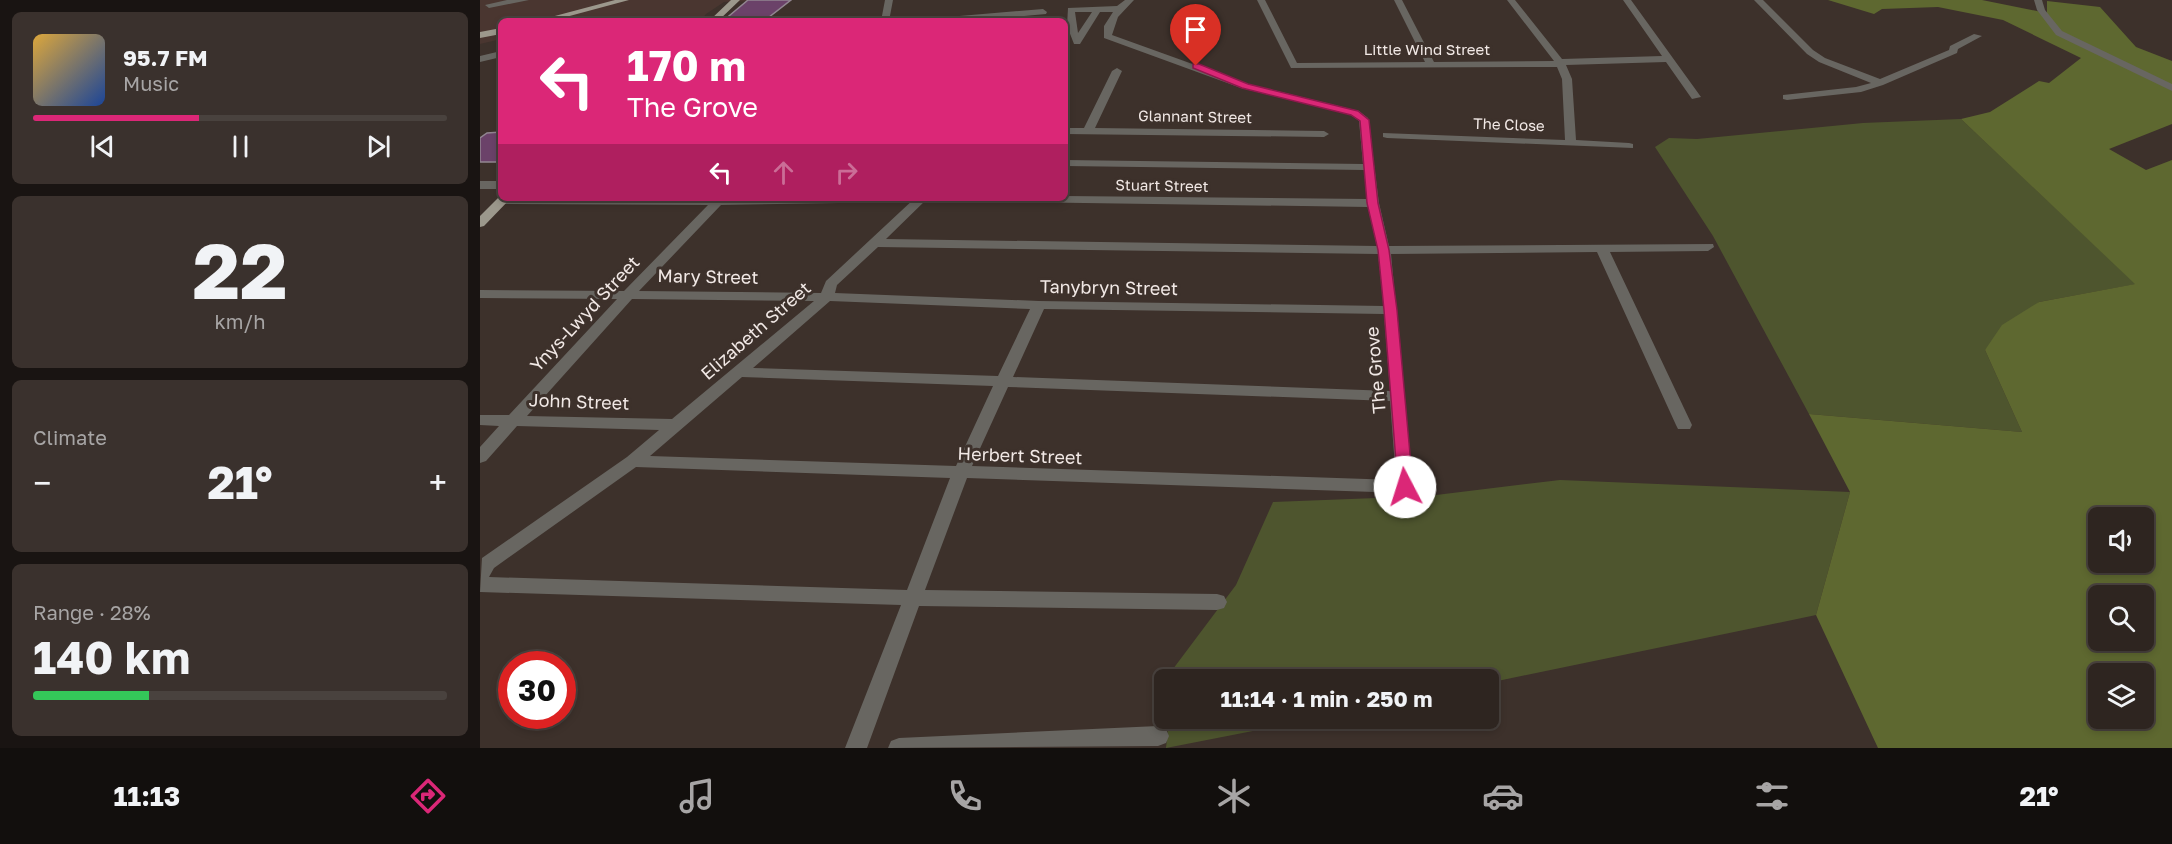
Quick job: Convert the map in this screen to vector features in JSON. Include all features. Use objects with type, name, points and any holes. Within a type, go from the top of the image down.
[{"type":"main road","points":[[552,18],[625,0]]},
{"type":"main road","points":[[716,18],[736,0]]},
{"type":"main road","points":[[480,35],[498,32]]},
{"type":"main road","points":[[480,223],[502,201]]},
{"type":"street","points":[[489,5],[525,0]]},
{"type":"street","points":[[886,18],[889,0]]},
{"type":"street","points":[[1001,18],[1044,16],[1042,0]]},
{"type":"street","points":[[1098,9],[1118,9],[1130,0]]},
{"type":"street","name":"Little Wind Street","points":[[1262,0],[1294,66],[1560,63],[1669,59]]},
{"type":"street","points":[[1398,0],[1431,65]]},
{"type":"street","points":[[1511,0],[1560,63],[1567,79],[1570,143]]},
{"type":"street","points":[[1627,0],[1696,97]]},
{"type":"street","points":[[1758,0],[1810,52],[1822,60],[1880,83]]},
{"type":"street","points":[[2038,0],[2041,10],[2059,33],[2172,88]]},
{"type":"street","name":"The Grove","points":[[1118,9],[1107,29],[1107,36],[1245,86],[1355,113],[1364,120],[1373,203],[1384,250],[1391,310],[1405,487]]},
{"type":"street","points":[[1787,97],[1857,90],[1880,83],[1954,51],[1953,48],[1977,36]]},
{"type":"street","points":[[480,59],[498,55]]},
{"type":"street","points":[[1088,131],[1117,71]]},
{"type":"street","name":"Glannant Street","points":[[1068,131],[1324,134]]},
{"type":"street","name":"The Close","points":[[1387,135],[1629,146]]},
{"type":"street","points":[[1068,163],[1369,167]]},
{"type":"street","points":[[480,185],[498,185]]},
{"type":"street","name":"Stuart Street","points":[[1068,199],[1373,203]]},
{"type":"street","name":"Ynys-Lwyd Street","points":[[480,457],[629,294],[719,201]]},
{"type":"street","name":"Elizabeth Street","points":[[480,575],[488,563],[633,461],[740,372],[827,297],[831,284],[918,201]]},
{"type":"street","points":[[874,243],[1384,250],[1708,247]]},
{"type":"street","points":[[1602,248],[1684,425]]},
{"type":"street","name":"Mary Street","points":[[480,294],[827,297]]},
{"type":"street","name":"Tanybryn Street","points":[[827,297],[1039,304],[1391,310]]},
{"type":"street","points":[[856,748],[960,474],[1039,304]]},
{"type":"street","points":[[740,372],[1398,396]]},
{"type":"street","name":"John Street","points":[[480,420],[676,425]]},
{"type":"street","name":"Herbert Street","points":[[633,461],[960,474],[1405,487]]},
{"type":"street","points":[[480,584],[913,598],[1217,602]]},
{"type":"street","points":[[899,748],[1158,736]]},
{"type":"shaded area","points":[[480,0],[791,0],[724,2],[703,18],[498,18],[498,40],[480,44]]},
{"type":"green space","points":[[1828,0],[1982,0],[2047,13],[2047,1],[2100,7],[2136,47],[2172,61],[2172,124],[2109,149],[2146,170],[2172,160],[2172,748],[1878,748],[1816,615],[1850,492],[1809,414],[2022,432],[1985,350],[2002,325],[2039,302],[2135,284],[1961,119],[1990,112],[2039,81],[2049,83],[2081,58],[2003,20],[1938,7],[1882,9],[1874,14]]},
{"type":"green space","points":[[1961,119],[2136,284],[2039,302],[1985,350],[2022,432],[1809,414],[1713,236],[1655,147],[1669,138],[1697,139],[1863,123]]},
{"type":"green space","points":[[1560,480],[1850,492],[1816,615],[1499,681],[1499,669],[1173,669],[1236,585],[1273,502],[1428,496]]},
{"type":"green space","points":[[1168,729],[1263,729],[1166,748]]},
{"type":"building","points":[[748,0],[791,0],[768,18],[727,18]]},
{"type":"building","points":[[498,132],[498,162],[480,162],[480,138],[487,133]]},
{"type":"route","points":[[1196,66],[1245,86],[1355,113],[1364,120],[1373,203],[1384,250],[1391,310],[1405,487]]}]
